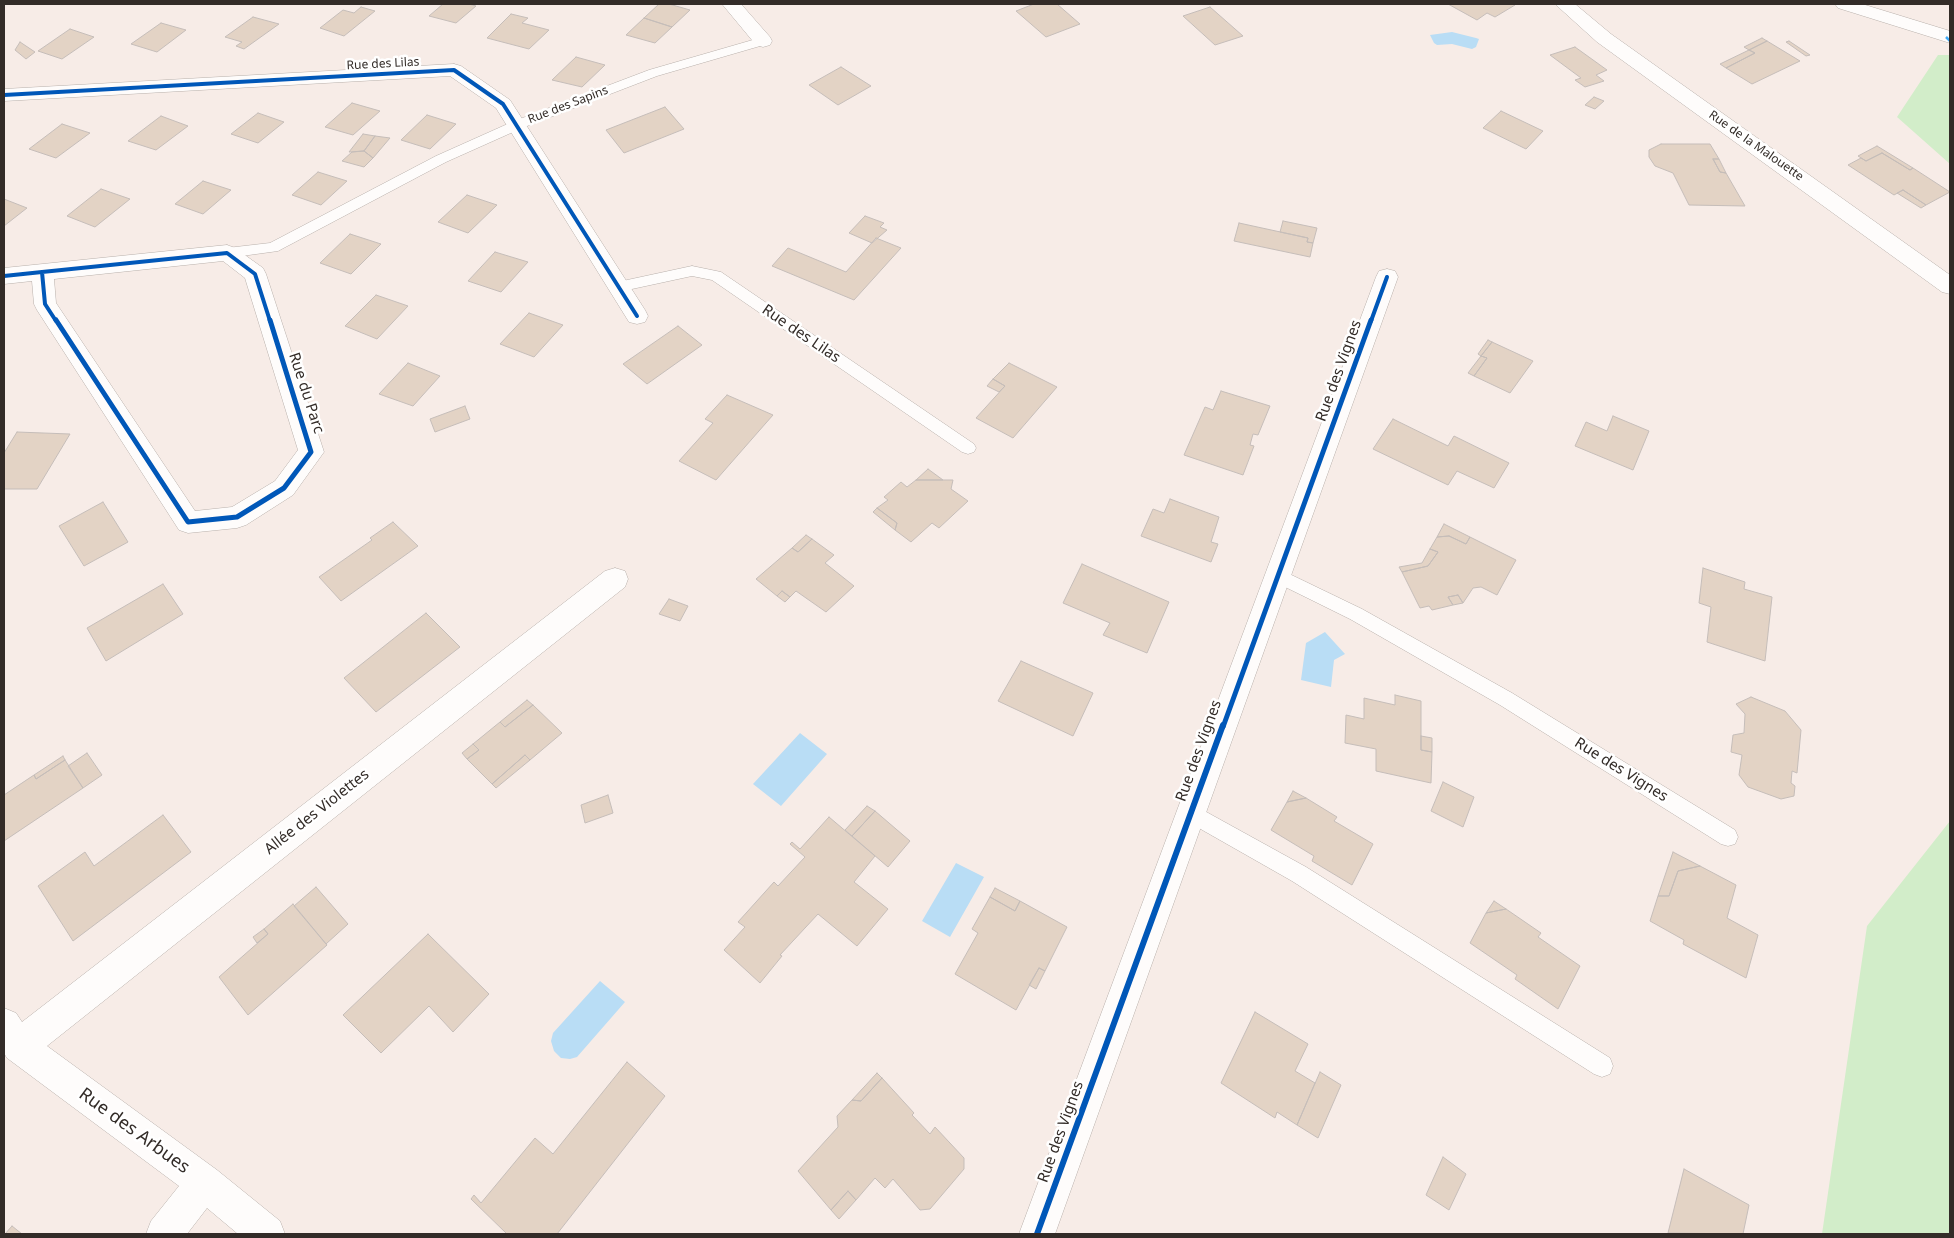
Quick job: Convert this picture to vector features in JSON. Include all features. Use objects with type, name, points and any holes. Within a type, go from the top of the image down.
[{"type":"street","name":"Rue des Sapins","points":[[731,4],[763,42]]},
{"type":"street","name":"Rue de la Malouette","points":[[1564,4],[1604,38],[1950,286]]},
{"type":"street","points":[[1844,4],[1950,37]]},
{"type":"street","name":"Rue des Lilas","points":[[4,95],[454,70],[503,104],[637,316]]},
{"type":"street","points":[[4,276],[227,254]]},
{"type":"street","name":"Rue du Parc","points":[[42,272],[45,304],[188,522],[237,517],[284,488],[311,452],[255,274],[227,254]]},
{"type":"street","name":"Rue des Vignes","points":[[1037,1234],[1387,277]]},
{"type":"street","name":"Allée des Violettes","points":[[11,1036],[615,579]]},
{"type":"street","name":"Rue des Arbues","points":[[11,1036],[204,1183],[267,1234]]},
{"type":"street","points":[[164,1234],[204,1183]]},
{"type":"lane","name":"Rue des Sapins","points":[[227,254],[272,248],[441,159],[517,126],[652,73],[763,42]]},
{"type":"lane","name":"Rue des Lilas","points":[[618,286],[692,271],[716,276],[968,448]]},
{"type":"lane","name":"Rue des Vignes","points":[[1277,575],[1356,614],[1506,699],[1728,837]]},
{"type":"lane","name":"Rue des Vignes","points":[[1190,812],[1299,874],[1602,1066]]},
{"type":"green space","points":[[1938,55],[1950,55],[1950,164],[1897,117]]},
{"type":"green space","points":[[1950,821],[1950,1234],[1822,1234],[1867,926]]},
{"type":"water","points":[[1452,32],[1479,39],[1476,47],[1472,49],[1452,44],[1437,45],[1430,35]]},
{"type":"water","points":[[1325,632],[1345,654],[1334,660],[1331,687],[1301,680],[1306,643]]},
{"type":"water","points":[[800,733],[827,754],[781,806],[753,784]]},
{"type":"water","points":[[956,863],[984,877],[950,937],[922,921]]},
{"type":"water","points":[[600,981],[625,1002],[577,1057],[570,1059],[561,1058],[554,1051],[551,1041],[553,1033]]},
{"type":"building","points":[[443,4],[469,4],[476,6],[456,23],[429,16]]},
{"type":"building","points":[[659,4],[669,4],[690,10],[672,27],[644,18]]},
{"type":"building","points":[[1034,4],[1057,4],[1080,24],[1046,37],[1016,11]]},
{"type":"building","points":[[1448,4],[1515,5],[1495,17],[1487,13],[1477,20]]},
{"type":"building","points":[[361,7],[375,11],[344,36],[320,28],[343,10],[354,13]]},
{"type":"building","points":[[1210,7],[1243,36],[1215,45],[1183,16]]},
{"type":"building","points":[[511,14],[528,18],[522,23],[549,30],[529,49],[487,38]]},
{"type":"building","points":[[253,17],[279,24],[244,49],[236,46],[242,42],[225,37]]},
{"type":"building","points":[[644,18],[672,27],[655,43],[626,35]]},
{"type":"building","points":[[161,23],[186,30],[157,52],[131,44]]},
{"type":"building","points":[[70,29],[94,37],[62,59],[38,51]]},
{"type":"building","points":[[1762,38],[1767,41],[1749,50],[1744,47]]},
{"type":"building","points":[[1767,41],[1800,61],[1752,84],[1726,68],[1755,53],[1749,50]]},
{"type":"building","points":[[1789,41],[1810,55],[1806,56],[1786,42]]},
{"type":"building","points":[[20,42],[35,52],[26,59],[15,50]]},
{"type":"building","points":[[1575,47],[1607,70],[1596,75],[1604,81],[1585,87],[1575,80],[1581,78],[1550,55]]},
{"type":"building","points":[[1749,50],[1755,53],[1726,68],[1720,64]]},
{"type":"building","points":[[576,57],[605,65],[582,87],[552,80]]},
{"type":"building","points":[[841,67],[871,86],[838,105],[809,85]]},
{"type":"building","points":[[1594,97],[1604,101],[1595,109],[1585,105]]},
{"type":"building","points":[[352,103],[380,111],[353,135],[325,127]]},
{"type":"building","points":[[665,107],[684,129],[624,153],[606,130]]},
{"type":"building","points":[[1501,111],[1543,131],[1526,149],[1483,128]]},
{"type":"building","points":[[258,113],[284,122],[258,143],[231,134]]},
{"type":"building","points":[[427,115],[456,124],[430,149],[401,140]]},
{"type":"building","points":[[161,116],[188,126],[156,150],[128,141]]},
{"type":"building","points":[[62,124],[90,133],[56,158],[29,149]]},
{"type":"building","points":[[363,134],[375,136],[364,151],[349,152]]},
{"type":"building","points":[[375,136],[390,138],[373,158],[364,151]]},
{"type":"building","points":[[1661,144],[1710,144],[1719,159],[1713,159],[1720,172],[1726,173],[1745,206],[1689,205],[1673,173],[1655,166],[1649,157],[1649,150]]},
{"type":"building","points":[[1877,146],[1913,168],[1910,170],[1882,153],[1866,161],[1858,156]]},
{"type":"building","points":[[364,151],[373,158],[364,167],[342,161],[352,152]]},
{"type":"building","points":[[1882,153],[1910,170],[1913,168],[1950,192],[1926,205],[1903,190],[1894,195],[1848,165],[1861,158],[1866,161]]},
{"type":"building","points":[[1713,159],[1719,159],[1726,173],[1720,172]]},
{"type":"building","points":[[318,172],[347,181],[321,205],[292,195]]},
{"type":"building","points":[[203,181],[231,190],[203,214],[175,204]]},
{"type":"building","points":[[101,189],[130,199],[95,227],[67,216]]},
{"type":"building","points":[[1903,190],[1926,205],[1921,208],[1897,193]]},
{"type":"building","points":[[467,195],[497,205],[468,233],[438,222]]},
{"type":"building","points":[[4,199],[27,208],[4,226]]},
{"type":"building","points":[[865,216],[884,223],[880,227],[887,230],[872,243],[849,233]]},
{"type":"building","points":[[1283,221],[1317,228],[1313,243],[1307,242],[1308,238],[1280,232]]},
{"type":"building","points":[[1239,223],[1308,238],[1307,242],[1313,243],[1310,257],[1234,241]]},
{"type":"building","points":[[350,234],[381,244],[351,274],[320,263]]},
{"type":"building","points":[[876,238],[901,248],[854,300],[772,266],[788,248],[846,272]]},
{"type":"building","points":[[495,252],[528,262],[501,292],[468,281]]},
{"type":"building","points":[[376,295],[408,306],[377,339],[345,326]]},
{"type":"building","points":[[529,313],[563,325],[534,357],[500,344]]},
{"type":"building","points":[[678,326],[702,345],[647,384],[623,364]]},
{"type":"building","points":[[1488,340],[1492,342],[1481,356],[1478,354]]},
{"type":"building","points":[[1492,342],[1533,361],[1510,393],[1474,376],[1487,358],[1481,356]]},
{"type":"building","points":[[1481,356],[1487,358],[1474,376],[1468,373]]},
{"type":"building","points":[[408,363],[440,376],[413,406],[379,394]]},
{"type":"building","points":[[1009,363],[1057,387],[1013,438],[976,418],[1005,386],[993,379]]},
{"type":"building","points":[[993,379],[1005,386],[999,392],[987,386]]},
{"type":"building","points":[[1221,391],[1270,406],[1258,435],[1253,434],[1250,445],[1254,446],[1243,475],[1184,455],[1205,407],[1213,410]]},
{"type":"building","points":[[727,395],[773,415],[716,480],[679,461],[713,423],[705,419]]},
{"type":"building","points":[[465,406],[470,419],[435,432],[430,419]]},
{"type":"building","points":[[1613,416],[1649,431],[1633,470],[1575,446],[1586,422],[1607,431]]},
{"type":"building","points":[[1393,419],[1448,446],[1454,436],[1509,463],[1494,488],[1457,471],[1448,485],[1373,449]]},
{"type":"building","points":[[17,432],[70,434],[37,489],[4,489],[4,453]]},
{"type":"building","points":[[928,469],[943,480],[916,480]]},
{"type":"building","points":[[916,480],[953,480],[951,489],[968,501],[939,528],[932,523],[911,542],[895,530],[897,523],[877,508],[888,500],[884,497],[901,482],[907,487]]},
{"type":"building","points":[[1170,499],[1219,517],[1211,542],[1218,544],[1211,562],[1141,536],[1153,509],[1164,513]]},
{"type":"building","points":[[103,502],[128,542],[84,566],[59,526]]},
{"type":"building","points":[[877,508],[897,523],[895,530],[873,512]]},
{"type":"building","points":[[393,522],[418,546],[341,601],[319,577],[372,540],[370,538]]},
{"type":"building","points":[[1444,524],[1470,537],[1466,544],[1449,536],[1437,537]]},
{"type":"building","points":[[806,535],[812,539],[798,552],[792,548]]},
{"type":"building","points":[[1449,536],[1466,544],[1470,537],[1516,560],[1497,595],[1481,587],[1473,588],[1463,603],[1458,595],[1448,597],[1453,605],[1432,610],[1429,606],[1420,608],[1402,572],[1428,566],[1438,552],[1430,549],[1437,537]]},
{"type":"building","points":[[812,539],[834,555],[825,563],[854,586],[826,612],[796,591],[790,597],[782,591],[777,596],[756,579],[792,548],[798,552]]},
{"type":"building","points":[[1430,549],[1438,552],[1428,566],[1402,572],[1399,567],[1422,563]]},
{"type":"building","points":[[1082,564],[1169,602],[1147,653],[1103,635],[1110,623],[1063,603]]},
{"type":"building","points":[[1703,568],[1745,582],[1744,589],[1772,597],[1765,661],[1707,642],[1711,607],[1699,603]]},
{"type":"building","points":[[163,584],[183,614],[106,661],[87,628]]},
{"type":"building","points":[[782,591],[790,597],[785,602],[777,596]]},
{"type":"building","points":[[1458,595],[1463,603],[1453,605],[1448,597]]},
{"type":"building","points":[[669,599],[688,606],[680,621],[659,614]]},
{"type":"building","points":[[426,613],[460,647],[376,712],[344,678]]},
{"type":"building","points":[[1021,661],[1093,693],[1073,736],[998,701]]},
{"type":"building","points":[[1395,695],[1421,701],[1421,750],[1432,752],[1431,783],[1376,771],[1376,749],[1345,743],[1346,715],[1364,719],[1364,698],[1395,705]]},
{"type":"building","points":[[1751,697],[1785,711],[1801,730],[1797,773],[1792,771],[1791,783],[1795,786],[1794,796],[1781,799],[1748,787],[1739,775],[1742,755],[1731,752],[1733,735],[1744,733],[1745,714],[1736,704]]},
{"type":"building","points":[[527,700],[533,705],[505,727],[500,722]]},
{"type":"building","points":[[533,705],[562,733],[530,760],[525,755],[492,784],[467,759],[479,750],[473,744],[500,722],[505,727]]},
{"type":"building","points":[[1421,736],[1432,738],[1432,752],[1421,750]]},
{"type":"building","points":[[473,744],[479,750],[467,759],[462,753]]},
{"type":"building","points":[[87,753],[102,775],[83,788],[68,766]]},
{"type":"building","points":[[525,755],[530,760],[496,788],[492,784]]},
{"type":"building","points":[[63,756],[65,760],[36,779],[34,775]]},
{"type":"building","points":[[65,760],[83,788],[4,841],[4,795],[34,775],[36,779]]},
{"type":"building","points":[[1443,782],[1474,797],[1463,827],[1431,811]]},
{"type":"building","points":[[1293,791],[1306,798],[1287,802]]},
{"type":"building","points":[[608,795],[613,813],[585,823],[581,805]]},
{"type":"building","points":[[1306,798],[1337,817],[1334,821],[1373,844],[1352,885],[1312,861],[1314,856],[1271,830],[1287,802]]},
{"type":"building","points":[[867,806],[875,811],[852,836],[845,830]]},
{"type":"building","points":[[875,811],[910,841],[888,867],[852,836]]},
{"type":"building","points":[[163,815],[191,852],[73,941],[38,886],[85,852],[94,866]]},
{"type":"building","points":[[829,817],[875,856],[854,882],[888,909],[857,946],[818,914],[780,955],[782,956],[760,983],[724,950],[745,927],[738,922],[774,882],[778,886],[805,857],[790,844],[792,842],[800,849]]},
{"type":"building","points":[[1673,852],[1700,866],[1678,871],[1669,896],[1658,896]]},
{"type":"building","points":[[1700,866],[1736,885],[1727,918],[1758,935],[1746,978],[1683,944],[1684,940],[1650,921],[1658,896],[1669,896],[1678,871]]},
{"type":"building","points":[[316,887],[348,924],[326,944],[294,906]]},
{"type":"building","points":[[995,888],[1020,901],[1015,911],[990,897]]},
{"type":"building","points":[[990,897],[1015,911],[1020,901],[1067,927],[1045,971],[1039,968],[1016,1010],[955,974],[978,933],[972,929]]},
{"type":"building","points":[[1494,901],[1506,909],[1486,913]]},
{"type":"building","points":[[293,904],[327,945],[248,1015],[219,977],[268,934],[264,929]]},
{"type":"building","points":[[1506,909],[1541,933],[1538,937],[1580,966],[1558,1009],[1515,979],[1517,975],[1470,943],[1486,913]]},
{"type":"building","points":[[264,929],[268,934],[257,943],[253,937]]},
{"type":"building","points":[[428,934],[489,994],[453,1032],[429,1006],[381,1053],[343,1015]]},
{"type":"building","points":[[1039,968],[1045,971],[1036,989],[1029,985]]},
{"type":"building","points":[[1255,1012],[1308,1044],[1295,1071],[1315,1083],[1297,1125],[1277,1112],[1275,1118],[1221,1083]]},
{"type":"building","points":[[627,1062],[665,1096],[557,1234],[507,1234],[471,1199],[474,1195],[481,1203],[535,1138],[553,1154]]},
{"type":"building","points":[[1320,1072],[1341,1085],[1318,1138],[1297,1125]]},
{"type":"building","points":[[877,1073],[882,1078],[861,1101],[852,1100]]},
{"type":"building","points":[[882,1078],[914,1113],[912,1115],[930,1134],[935,1127],[964,1158],[964,1169],[930,1209],[920,1210],[893,1179],[885,1188],[875,1178],[856,1200],[848,1191],[831,1210],[798,1171],[838,1127],[837,1116],[852,1100],[861,1101]]},
{"type":"building","points":[[1443,1157],[1466,1174],[1449,1210],[1426,1195]]},
{"type":"building","points":[[1684,1169],[1749,1205],[1743,1234],[1668,1233]]},
{"type":"building","points":[[848,1191],[856,1200],[839,1219],[831,1210]]},
{"type":"building","points":[[12,1226],[22,1234],[5,1234]]},
{"type":"marked path","points":[[1946,37],[1950,41]]},
{"type":"cycle path","points":[[4,95],[454,70],[503,104],[637,316]]},
{"type":"cycle path","points":[[4,276],[42,272],[227,253],[255,274],[311,452],[284,488],[237,517],[188,522],[45,304],[42,272]]},
{"type":"cycle path","points":[[1037,1234],[1387,277]]}]
